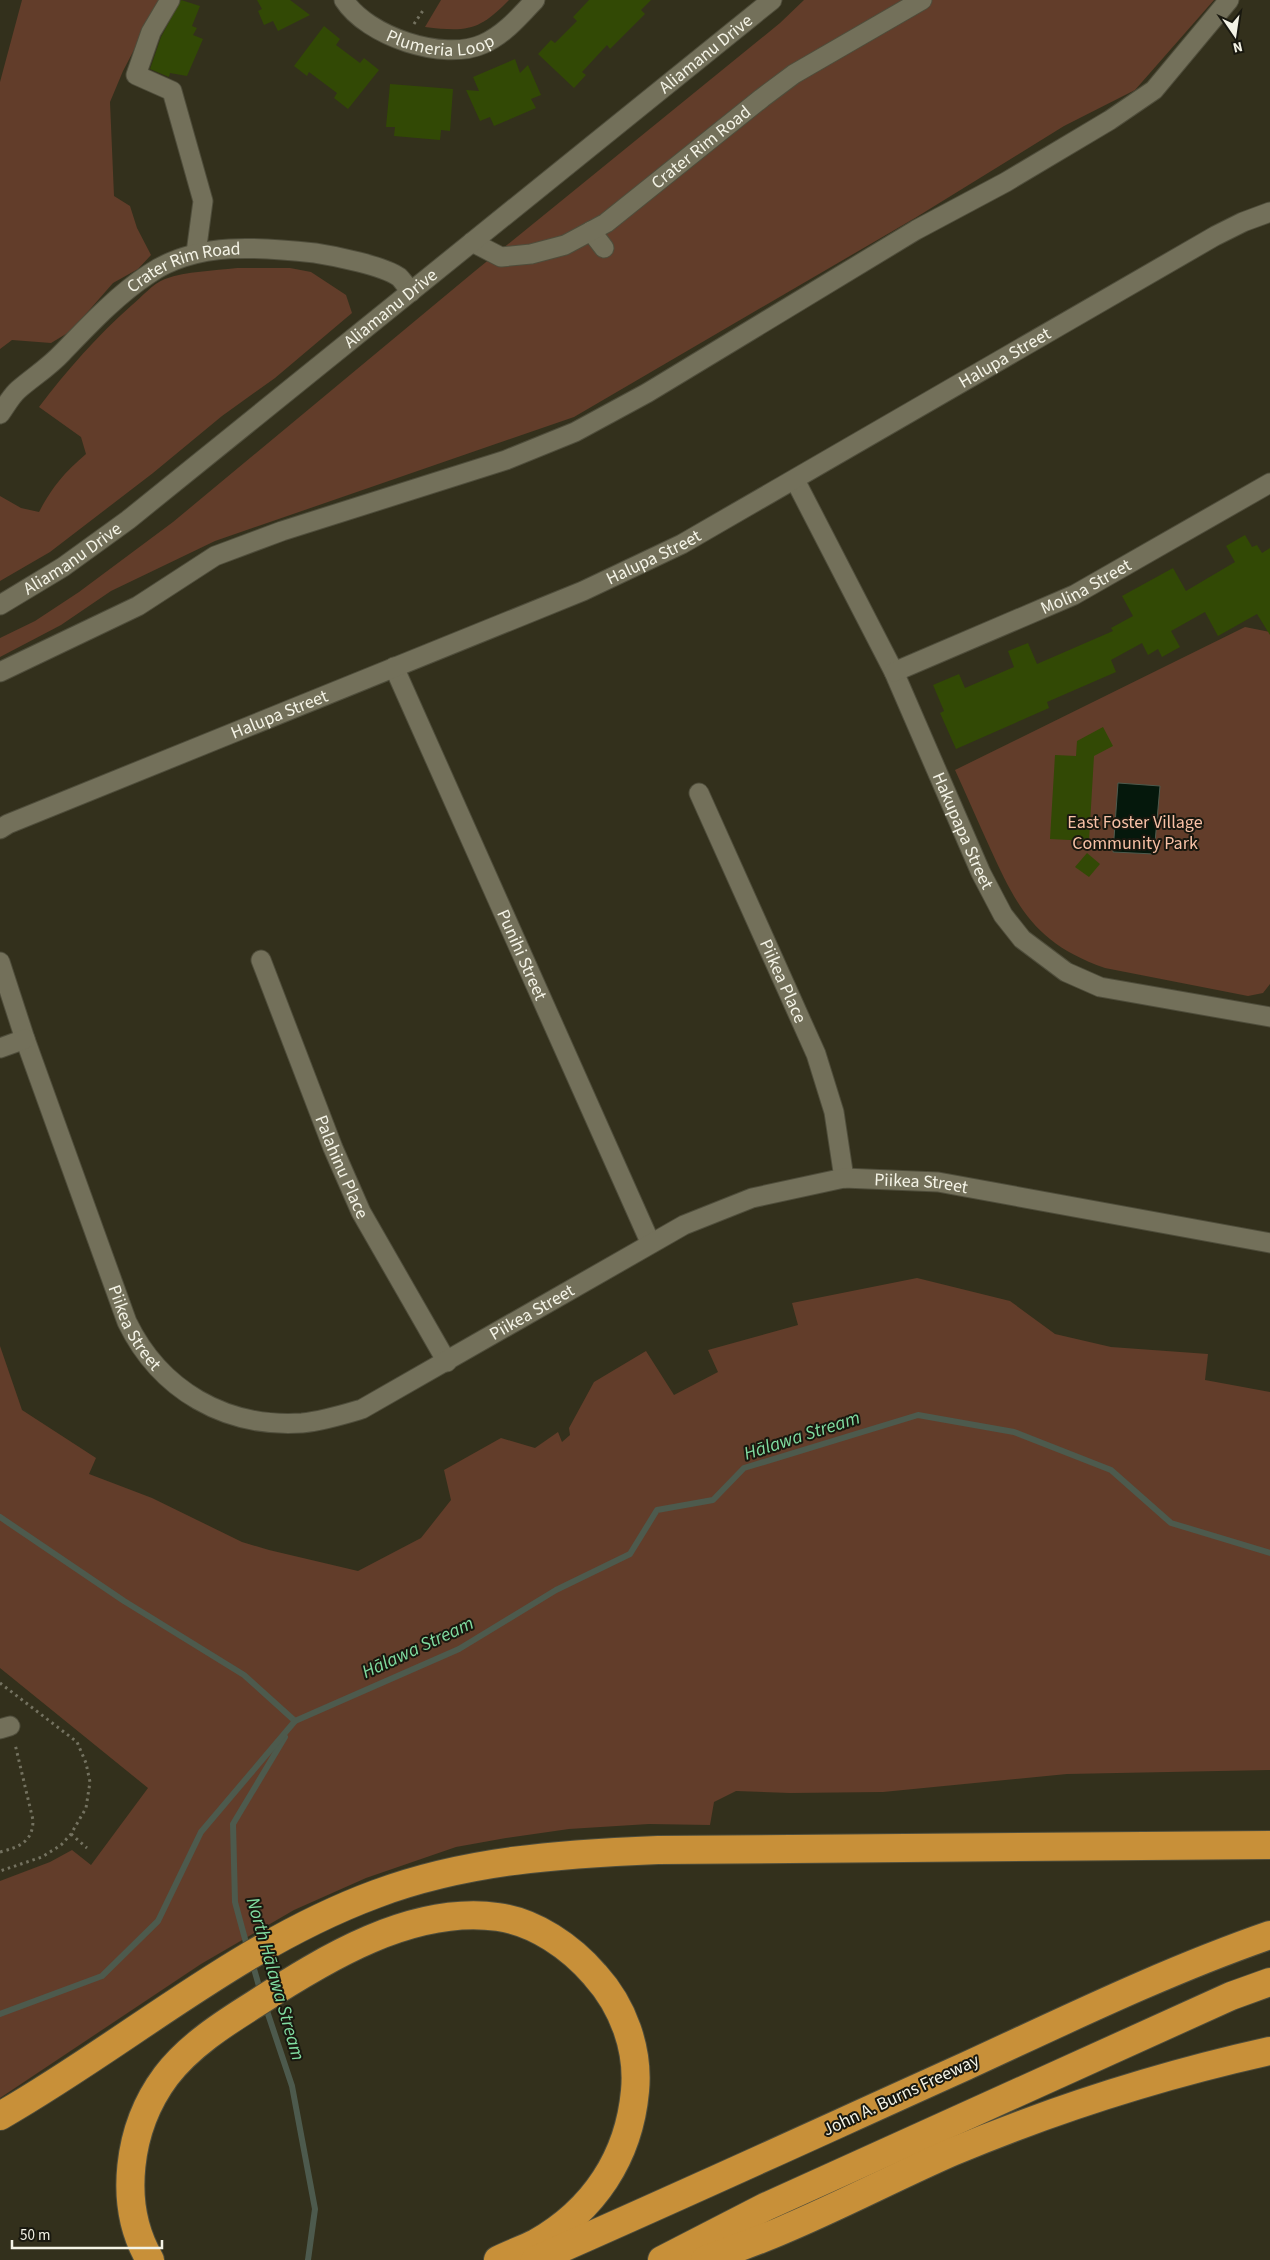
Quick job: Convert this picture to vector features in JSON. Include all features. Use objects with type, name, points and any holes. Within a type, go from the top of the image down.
[{"type":"highway","points":[[0,2116],[209,1981],[279,1939],[376,1894],[463,1869],[514,1860],[573,1853],[814,1847],[1270,1845]]},
{"type":"highway","points":[[150,2260],[138,2231],[133,2203],[131,2179],[132,2153],[145,2109],[166,2076],[180,2060],[224,2024],[326,1960],[400,1928],[438,1918],[467,1915],[499,1917],[525,1924],[570,1950],[604,1984],[617,2005],[628,2029],[636,2080],[633,2110],[626,2137],[614,2164],[600,2188],[583,2209],[562,2226],[535,2243],[498,2260]]},
{"type":"highway","name":"John A. Burns Freeway","points":[[535,2260],[673,2200],[1092,2008],[1180,1969],[1270,1934]]},
{"type":"highway","points":[[662,2260],[774,2203],[1231,1996],[1270,1982]]},
{"type":"highway","points":[[705,2260],[784,2230],[889,2180],[1012,2129],[1147,2083],[1217,2063],[1270,2051]]},
{"type":"street","points":[[170,0],[151,32],[136,75],[172,91],[203,200],[196,253]]},
{"type":"street","name":"Plumeria Loop","points":[[344,0],[362,18],[388,35],[418,46],[439,49],[464,49],[482,45],[502,33],[535,0]]},
{"type":"street","name":"Aliamanu Drive","points":[[0,605],[102,540],[772,0]]},
{"type":"street","name":"Crater Rim Road","points":[[472,242],[501,257],[531,254],[565,245],[606,223],[794,74],[922,0]]},
{"type":"street","points":[[0,672],[138,606],[215,556],[282,531],[506,460],[575,432],[647,393],[916,230],[1006,182],[1110,120],[1154,90],[1229,0]]},
{"type":"street","name":"Halupa Street","points":[[0,829],[17,820],[583,591],[682,544],[1215,236],[1243,222],[1270,212]]},
{"type":"street","points":[[591,231],[604,248]]},
{"type":"street","name":"Crater Rim Road","points":[[0,414],[17,391],[52,363],[123,294],[149,274],[168,263],[196,253],[225,249],[253,249],[332,255],[360,262],[398,277],[411,292]]},
{"type":"street","name":"Hakupapa Street","points":[[795,480],[894,672],[981,873],[1003,914],[1022,939],[1066,972],[1100,987],[1270,1016]]},
{"type":"street","name":"Molina Street","points":[[894,672],[1074,595],[1270,483]]},
{"type":"street","name":"Punihi Street","points":[[394,667],[650,1242]]},
{"type":"street","name":"Piikea Place","points":[[698,792],[816,1054],[834,1112],[844,1178]]},
{"type":"street","name":"Palahinu Place","points":[[261,960],[332,1148],[361,1212],[447,1362]]},
{"type":"street","points":[[0,962],[25,1039],[0,1048]]},
{"type":"street","name":"Piikea Street","points":[[25,1039],[127,1322],[137,1342],[150,1359],[182,1389],[204,1404],[246,1419],[273,1423],[302,1422],[330,1418],[362,1409],[628,1258],[650,1242],[715,1211],[752,1198],[844,1178],[938,1182],[1270,1243]]},
{"type":"path","points":[[414,24],[424,9]]},
{"type":"path","points":[[0,1683],[77,1742],[86,1763],[90,1782],[86,1808],[71,1834],[61,1845],[42,1857],[0,1872]]},
{"type":"path","points":[[0,1852],[18,1847],[30,1837],[33,1830],[33,1820],[5,1728]]},
{"type":"path","points":[[71,1834],[87,1848]]},
{"type":"green space","points":[[22,0],[160,0],[123,71],[110,102],[114,196],[130,206],[137,228],[151,255],[138,269],[113,283],[71,331],[51,343],[12,340],[0,349],[0,82]]},
{"type":"green space","points":[[441,0],[509,0],[489,18],[472,27],[452,29],[425,27]]},
{"type":"green space","points":[[804,0],[1214,0],[1135,90],[1064,126],[915,218],[574,417],[215,541],[111,591],[61,625],[0,657],[0,638],[35,621],[79,592],[173,522],[475,271],[780,23]]},
{"type":"green space","points":[[237,268],[290,268],[311,272],[346,295],[352,313],[275,378],[222,416],[153,473],[50,552],[0,581],[0,496],[21,508],[39,512],[60,480],[86,454],[81,437],[39,407],[95,341],[156,284],[182,274]]},
{"type":"green space","name":"East Foster Village Community Park","points":[[1245,627],[1270,632],[1270,984],[1263,993],[1248,996],[1105,968],[1062,948],[1032,922],[1010,890],[955,770]]},
{"type":"green space","points":[[917,1278],[1010,1301],[1055,1334],[1111,1347],[1208,1354],[1205,1380],[1270,1392],[1270,1770],[1067,1774],[883,1792],[790,1793],[736,1791],[714,1802],[710,1825],[649,1824],[569,1829],[456,1847],[366,1878],[294,1910],[201,1964],[0,2098],[0,1881],[50,1862],[72,1850],[91,1865],[148,1788],[0,1668],[0,1346],[22,1410],[96,1458],[89,1474],[152,1498],[242,1542],[358,1571],[421,1538],[451,1500],[444,1470],[501,1438],[535,1448],[558,1432],[562,1442],[570,1435],[569,1428],[594,1382],[646,1351],[674,1395],[718,1372],[708,1350],[798,1325],[792,1303]]},
{"type":"shaded area","points":[[1118,783],[1160,786],[1154,854],[1113,852]]},
{"type":"building","points":[[181,0],[200,6],[192,26],[197,28],[193,35],[203,39],[187,76],[170,73],[169,77],[150,69],[161,37]]},
{"type":"building","points":[[257,0],[290,0],[310,15],[278,31],[273,21],[264,25],[258,11],[262,9]]},
{"type":"building","points":[[589,0],[651,0],[641,10],[645,14],[610,49],[607,45],[582,72],[586,75],[574,88],[538,54],[551,40],[555,43],[577,21],[573,17]]},
{"type":"building","points":[[324,26],[340,39],[336,45],[360,63],[364,58],[379,70],[348,109],[334,98],[337,93],[309,72],[307,76],[294,66]]},
{"type":"building","points":[[515,59],[520,73],[528,65],[541,95],[531,99],[536,108],[494,126],[490,117],[480,121],[466,90],[479,91],[473,77]]},
{"type":"building","points":[[390,84],[453,89],[450,131],[441,130],[440,140],[394,136],[395,127],[386,127]]},
{"type":"building","points":[[1245,535],[1252,547],[1257,545],[1262,553],[1270,548],[1270,635],[1257,614],[1218,636],[1205,612],[1171,631],[1180,647],[1162,657],[1158,649],[1148,655],[1142,643],[1111,660],[1116,672],[1047,702],[1049,708],[956,749],[940,713],[944,711],[933,685],[959,674],[965,688],[1014,667],[1008,651],[1028,643],[1037,664],[1113,631],[1111,628],[1133,616],[1122,596],[1173,568],[1186,591],[1235,562],[1226,546]]},
{"type":"building","points":[[1103,727],[1113,746],[1094,756],[1089,841],[1050,839],[1055,755],[1076,756],[1077,741]]},
{"type":"building","points":[[1087,853],[1100,864],[1089,877],[1075,867]]},
{"type":"waterway","name":"Hālawa Stream","points":[[0,2014],[102,1976],[158,1921],[201,1832],[295,1721],[459,1649],[556,1590],[630,1554],[657,1510],[713,1500],[744,1468],[918,1415],[1014,1432],[1111,1470],[1171,1523],[1270,1553]]},
{"type":"waterway","points":[[0,1517],[124,1601],[244,1675],[295,1721]]},
{"type":"waterway","name":"North Hālawa Stream","points":[[248,1950],[235,1902],[233,1824],[285,1737]]},
{"type":"waterway","name":"North Hālawa Stream","points":[[252,1962],[261,1993]]},
{"type":"waterway","name":"North Hālawa Stream","points":[[265,2005],[292,2086],[315,2209],[308,2260]]}]
